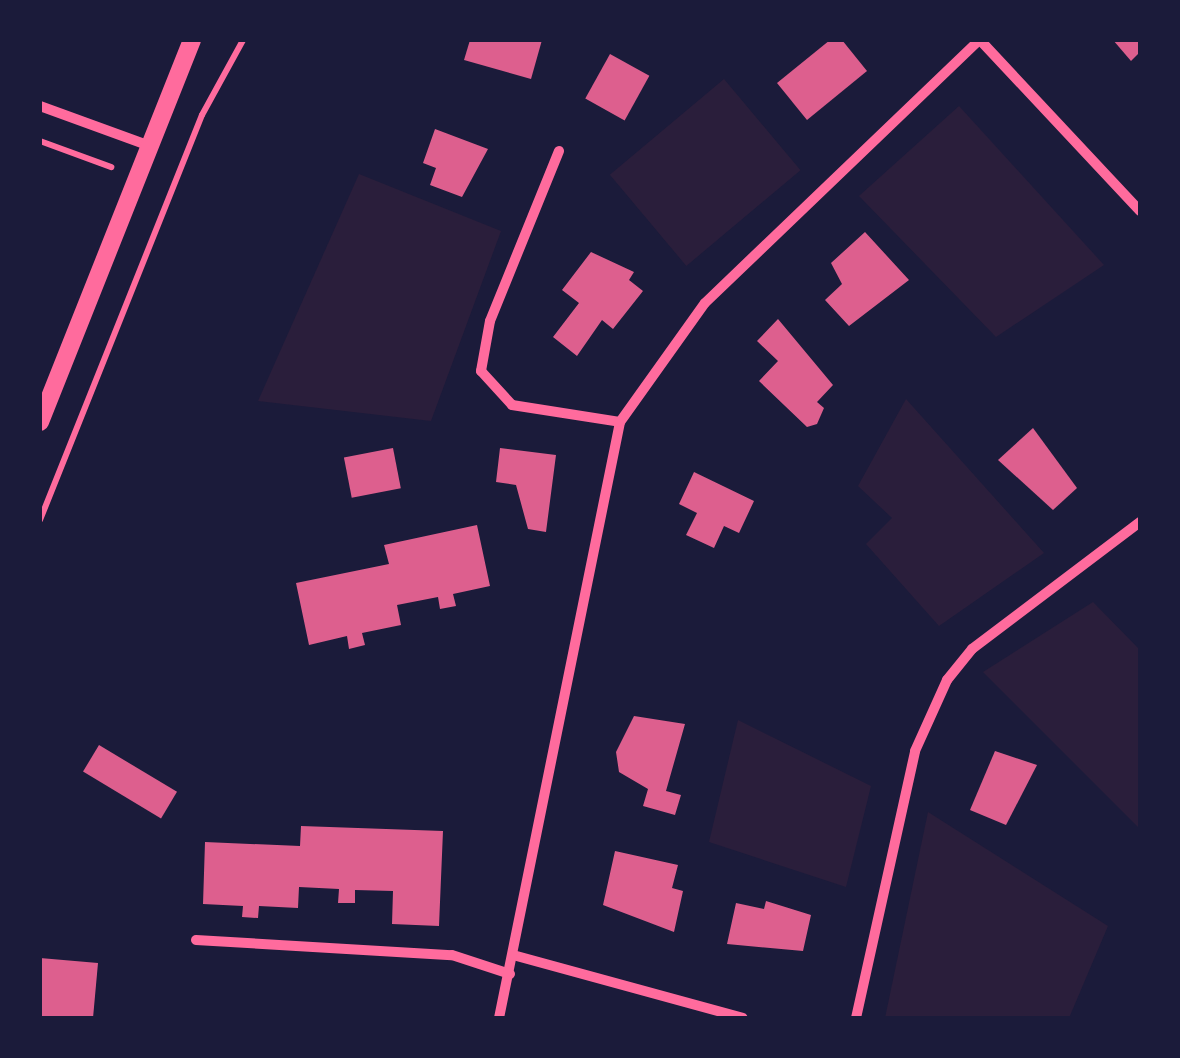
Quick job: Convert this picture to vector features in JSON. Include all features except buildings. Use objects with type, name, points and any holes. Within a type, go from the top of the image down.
[{"type":"street","points":[[40,422],[192,40]]},
{"type":"street","points":[[499,1018],[620,422],[705,303],[980,40],[1140,211]]},
{"type":"street","points":[[40,106],[150,146]]},
{"type":"street","points":[[559,151],[490,321],[481,372],[512,405],[620,422]]},
{"type":"street","points":[[856,1018],[916,751],[947,680],[972,650],[1140,522]]},
{"type":"street","points":[[196,940],[452,955],[510,974]]},
{"type":"street","points":[[513,955],[743,1018]]},
{"type":"path","points":[[40,520],[202,115],[243,40]]},
{"type":"path","points":[[40,141],[110,167]]},
{"type":"shaded area","points":[[724,79],[800,170],[686,266],[610,175]]},
{"type":"shaded area","points":[[959,106],[1104,265],[996,337],[859,196]]},
{"type":"shaded area","points":[[359,174],[501,231],[431,421],[258,401]]},
{"type":"shaded area","points":[[906,399],[1044,553],[939,626],[866,544],[892,518],[858,486]]},
{"type":"shaded area","points":[[1093,602],[1140,650],[1140,829],[983,672]]},
{"type":"shaded area","points":[[738,720],[871,786],[846,887],[709,842]]},
{"type":"shaded area","points":[[928,812],[1108,926],[1069,1018],[885,1018]]}]
